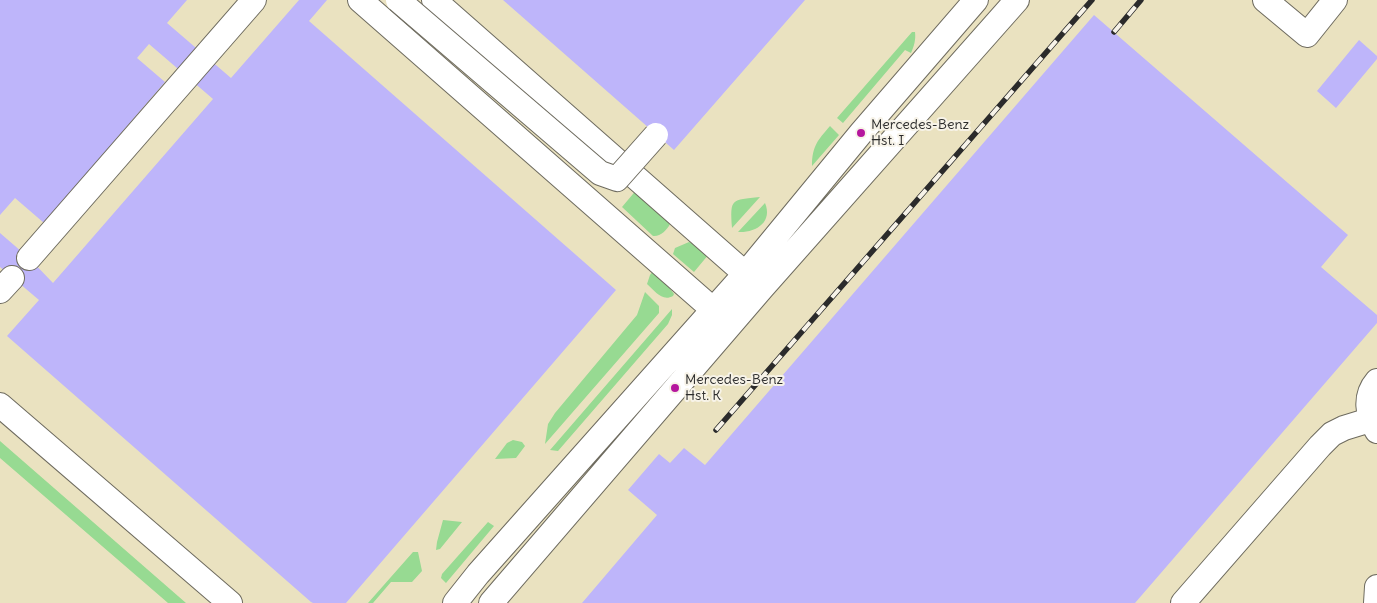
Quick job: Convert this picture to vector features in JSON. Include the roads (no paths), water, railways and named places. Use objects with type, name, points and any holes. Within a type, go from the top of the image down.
[{"type":"street","points":[[29,258],[254,0]]},
{"type":"street","points":[[360,0],[722,317]]},
{"type":"street","points":[[398,0],[600,173],[617,179],[656,134]]},
{"type":"street","points":[[434,0],[754,281]]},
{"type":"street","points":[[754,281],[861,133],[976,0]]},
{"type":"street","points":[[455,603],[478,574],[722,317],[1017,0]]},
{"type":"street","points":[[1265,0],[1307,35],[1335,0]]},
{"type":"street","points":[[491,603],[722,317]]},
{"type":"street","points":[[1183,603],[1332,434],[1344,428],[1374,425],[1368,407],[1369,395],[1377,381]]},
{"type":"street","points":[[0,404],[230,603]]},
{"type":"street","points":[[1376,603],[1377,587]]},
{"type":"railway","points":[[716,430],[1092,0]]},
{"type":"railway","points":[[1114,32],[1141,0]]},
{"type":"place","name":"Mercedes-Benz Hst. I","points":[[861,133]]},
{"type":"place","name":"Mercedes-Benz Hst. K","points":[[675,388]]}]
